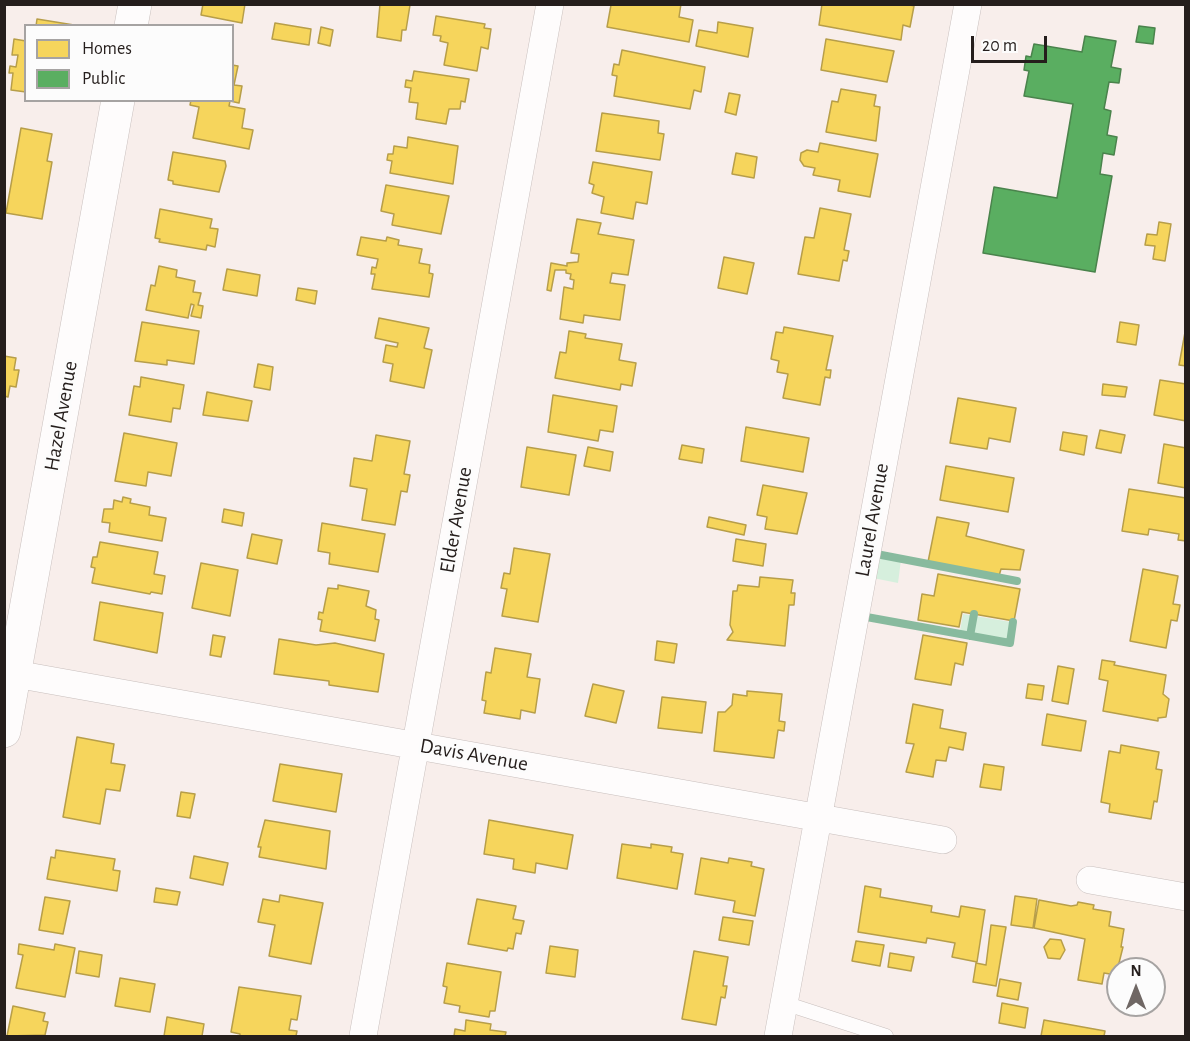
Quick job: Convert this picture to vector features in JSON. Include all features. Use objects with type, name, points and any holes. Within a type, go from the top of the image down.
[{"type":"street","points":[[131,24],[135,4]]},
{"type":"street","name":"Elder Avenue","points":[[363,1036],[549,4]]},
{"type":"street","name":"Laurel Avenue","points":[[778,1036],[968,4]]},
{"type":"street","name":"Hazel Avenue","points":[[4,731],[10,673],[118,102]]},
{"type":"street","name":"Davis Avenue","points":[[10,673],[943,840]]},
{"type":"street","points":[[1090,880],[1185,897]]},
{"type":"lane","points":[[784,1003],[886,1036]]},
{"type":"green space","points":[[867,554],[901,560],[898,583],[863,576]]},
{"type":"green space","points":[[963,614],[1011,622],[1008,640],[960,631]]},
{"type":"building: Homes","points":[[203,4],[245,4],[242,23],[201,15]]},
{"type":"building: Homes","points":[[380,4],[410,5],[406,30],[402,30],[401,41],[377,37]]},
{"type":"building: Homes","points":[[681,4],[679,17],[693,20],[689,42],[607,27],[611,5]]},
{"type":"building: Homes","points":[[822,4],[907,4],[914,6],[910,27],[903,25],[901,40],[819,25]]},
{"type":"building: Homes","points":[[436,16],[485,24],[484,28],[491,29],[488,49],[481,47],[477,71],[444,65],[448,43],[440,41],[441,36],[433,35]]},
{"type":"building: Homes","points":[[37,19],[68,24],[36,24]]},
{"type":"building: Homes","points":[[718,22],[753,28],[748,57],[696,46],[699,30],[717,33]]},
{"type":"building: Homes","points":[[275,23],[311,29],[309,45],[272,39]]},
{"type":"building: Homes","points":[[321,27],[333,30],[330,46],[318,43]]},
{"type":"building: Homes","points":[[14,39],[24,41],[24,92],[11,90],[13,73],[9,73],[10,66],[16,67],[18,55],[12,55]]},
{"type":"building: Homes","points":[[826,39],[894,51],[887,82],[821,70]]},
{"type":"building: Homes","points":[[622,50],[705,67],[701,92],[694,90],[690,109],[614,96],[617,76],[612,75],[614,64],[619,65]]},
{"type":"building: Homes","points":[[234,65],[238,66],[234,85]]},
{"type":"building: Homes","points":[[414,71],[469,79],[465,102],[461,101],[460,109],[449,109],[446,124],[416,119],[418,103],[409,102],[411,88],[405,87],[406,80],[412,81]]},
{"type":"building: Homes","points":[[234,85],[242,86],[239,103],[234,102]]},
{"type":"building: Homes","points":[[841,89],[876,95],[874,106],[880,107],[876,141],[826,132],[832,101],[838,102]]},
{"type":"building: Homes","points":[[729,93],[740,95],[736,115],[725,112]]},
{"type":"building: Homes","points":[[191,102],[230,102],[229,106],[245,109],[242,128],[253,130],[249,149],[193,138],[199,107],[190,105]]},
{"type":"building: Homes","points":[[602,113],[659,121],[658,133],[664,134],[660,160],[596,151]]},
{"type":"building: Homes","points":[[21,128],[52,134],[47,161],[52,162],[42,219],[6,213]]},
{"type":"building: Homes","points":[[408,137],[458,146],[453,184],[390,173],[392,161],[387,160],[388,154],[393,154],[394,146],[407,148]]},
{"type":"building: Homes","points":[[820,143],[878,154],[870,197],[838,191],[840,180],[813,175],[815,168],[804,166],[800,160],[801,153],[807,150],[818,152]]},
{"type":"building: Homes","points":[[173,152],[225,161],[226,166],[219,192],[173,184],[173,181],[168,180]]},
{"type":"building: Homes","points":[[736,153],[757,157],[754,178],[732,174]]},
{"type":"building: Homes","points":[[593,162],[652,172],[647,204],[636,202],[633,219],[601,213],[604,197],[592,193],[594,185],[589,183]]},
{"type":"building: Homes","points":[[386,185],[449,196],[441,234],[392,225],[394,214],[381,211]]},
{"type":"building: Homes","points":[[820,208],[851,214],[844,250],[849,251],[847,261],[843,260],[839,281],[798,274],[805,237],[814,238]]},
{"type":"building: Homes","points":[[160,209],[212,219],[210,228],[218,229],[215,247],[207,245],[206,250],[159,242],[160,239],[155,238]]},
{"type":"building: Homes","points":[[577,219],[601,223],[598,234],[634,240],[628,275],[612,273],[610,283],[625,285],[620,320],[584,315],[583,323],[560,319],[564,287],[573,289],[574,280],[570,279],[571,274],[566,273],[566,270],[555,270],[551,291],[547,290],[551,263],[567,266],[567,263],[578,262],[579,254],[571,253]]},
{"type":"building: Homes","points":[[1159,222],[1171,224],[1165,261],[1153,259],[1155,246],[1145,245],[1147,234],[1157,235]]},
{"type":"building: Homes","points":[[361,237],[386,241],[387,237],[399,240],[398,245],[422,249],[419,263],[430,265],[429,273],[433,274],[429,297],[372,289],[375,274],[371,274],[372,267],[376,268],[378,259],[357,255]]},
{"type":"building: Homes","points":[[724,257],[754,263],[747,294],[718,288]]},
{"type":"building: Homes","points":[[159,266],[177,270],[176,277],[195,281],[193,292],[201,293],[198,305],[203,306],[201,318],[191,316],[194,305],[191,304],[188,318],[146,310],[151,285],[155,286]]},
{"type":"building: Homes","points":[[227,269],[260,275],[257,296],[223,290]]},
{"type":"building: Homes","points":[[298,288],[317,291],[315,304],[296,300]]},
{"type":"building: Homes","points":[[379,318],[429,328],[424,348],[432,350],[424,388],[390,381],[393,364],[383,362],[386,345],[397,347],[398,343],[375,338]]},
{"type":"building: Homes","points":[[142,322],[199,331],[194,364],[167,360],[167,365],[135,361]]},
{"type":"building: Homes","points":[[1120,322],[1139,325],[1136,345],[1117,342]]},
{"type":"building: Homes","points":[[784,327],[833,336],[826,370],[831,370],[830,378],[825,377],[820,405],[783,398],[788,374],[777,372],[779,361],[771,359],[776,332],[783,333]]},
{"type":"building: Homes","points":[[1186,327],[1186,366],[1179,365]]},
{"type":"building: Homes","points":[[569,331],[586,334],[585,338],[622,344],[619,360],[636,363],[632,386],[621,384],[620,390],[555,378],[560,352],[566,353]]},
{"type":"building: Homes","points":[[4,356],[16,358],[14,370],[19,370],[16,387],[10,386],[8,397],[4,396]]},
{"type":"building: Homes","points":[[258,364],[273,367],[270,390],[254,387]]},
{"type":"building: Homes","points":[[141,377],[184,385],[180,409],[173,408],[171,422],[129,415],[134,386],[140,387]]},
{"type":"building: Homes","points":[[1160,380],[1186,384],[1186,421],[1154,415]]},
{"type":"building: Homes","points":[[1103,384],[1127,387],[1125,397],[1102,395]]},
{"type":"building: Homes","points":[[207,392],[252,401],[248,421],[203,415]]},
{"type":"building: Homes","points":[[553,395],[617,406],[613,432],[600,430],[598,441],[548,432]]},
{"type":"building: Homes","points":[[958,398],[1016,408],[1010,442],[989,438],[987,449],[950,443]]},
{"type":"building: Homes","points":[[746,427],[809,438],[803,472],[741,461]]},
{"type":"building: Homes","points":[[1100,430],[1125,435],[1121,453],[1096,448]]},
{"type":"building: Homes","points":[[1063,432],[1087,436],[1084,455],[1060,450]]},
{"type":"building: Homes","points":[[124,433],[177,443],[171,476],[148,472],[146,486],[115,481]]},
{"type":"building: Homes","points":[[376,435],[410,441],[404,474],[410,475],[407,492],[401,491],[395,525],[362,520],[367,489],[350,486],[354,458],[372,461]]},
{"type":"building: Homes","points":[[1164,444],[1186,448],[1186,488],[1158,483]]},
{"type":"building: Homes","points":[[682,445],[704,449],[702,463],[679,459]]},
{"type":"building: Homes","points":[[527,447],[576,455],[569,495],[521,487]]},
{"type":"building: Homes","points":[[588,447],[613,452],[610,471],[584,466]]},
{"type":"building: Homes","points":[[946,466],[1014,478],[1008,512],[940,500]]},
{"type":"building: Homes","points":[[763,485],[807,493],[797,534],[765,529],[767,517],[757,515]]},
{"type":"building: Homes","points":[[1129,489],[1186,498],[1186,541],[1178,540],[1179,534],[1149,529],[1148,535],[1122,531]]},
{"type":"building: Homes","points":[[123,497],[131,499],[130,503],[150,507],[149,515],[166,518],[162,541],[109,532],[110,523],[102,522],[104,509],[113,509],[114,500],[122,502]]},
{"type":"building: Homes","points":[[224,509],[244,513],[242,526],[222,522]]},
{"type":"building: Homes","points":[[709,517],[746,525],[744,535],[707,527]]},
{"type":"building: Homes","points":[[937,517],[969,523],[966,536],[1024,550],[1020,570],[1001,569],[999,576],[928,562]]},
{"type":"building: Homes","points":[[322,523],[385,534],[378,572],[329,564],[330,553],[318,551]]},
{"type":"building: Homes","points":[[252,534],[282,540],[277,564],[247,558]]},
{"type":"building: Homes","points":[[736,539],[766,544],[763,566],[733,561]]},
{"type":"building: Homes","points":[[100,542],[158,552],[154,574],[165,576],[162,594],[151,592],[150,594],[92,583],[95,568],[91,567],[93,557],[97,557]]},
{"type":"building: Homes","points":[[514,548],[550,554],[538,622],[502,616],[507,589],[501,588],[504,573],[510,574]]},
{"type":"building: Homes","points":[[201,563],[238,570],[230,616],[192,608]]},
{"type":"building: Homes","points":[[1143,569],[1178,576],[1173,604],[1180,605],[1177,621],[1171,620],[1166,648],[1130,641]]},
{"type":"building: Homes","points":[[938,574],[1020,589],[1014,621],[962,612],[959,627],[918,620],[922,594],[934,596]]},
{"type":"building: Homes","points":[[760,577],[793,580],[791,593],[795,593],[794,605],[789,605],[785,646],[727,640],[733,632],[730,625],[733,591],[737,591],[738,585],[759,587]]},
{"type":"building: Homes","points":[[338,585],[369,591],[366,606],[376,610],[375,619],[379,620],[375,641],[320,631],[322,620],[318,619],[319,612],[323,613],[328,588],[338,589]]},
{"type":"building: Homes","points":[[100,602],[163,613],[157,653],[94,640]]},
{"type":"building: Homes","points":[[213,635],[225,637],[221,657],[210,655]]},
{"type":"building: Homes","points":[[923,635],[967,643],[963,665],[955,663],[951,685],[915,679]]},
{"type":"building: Homes","points":[[279,639],[316,645],[335,643],[384,654],[378,692],[329,685],[329,681],[274,674]]},
{"type":"building: Homes","points":[[657,641],[677,644],[674,663],[655,660]]},
{"type":"building: Homes","points":[[495,648],[531,654],[527,677],[540,679],[535,713],[521,710],[520,719],[484,713],[486,701],[482,700],[486,672],[491,673]]},
{"type":"building: Homes","points":[[1102,660],[1115,662],[1114,665],[1166,675],[1163,694],[1169,699],[1166,717],[1158,718],[1158,721],[1103,711],[1108,681],[1099,679]]},
{"type":"building: Homes","points":[[1058,666],[1074,669],[1068,704],[1052,701]]},
{"type":"building: Homes","points":[[593,684],[624,691],[616,723],[585,716]]},
{"type":"building: Homes","points":[[1028,684],[1044,686],[1042,700],[1026,698]]},
{"type":"building: Homes","points":[[747,691],[782,694],[779,721],[785,722],[784,731],[778,730],[774,758],[714,751],[718,712],[725,712],[732,705],[733,694],[747,696]]},
{"type":"building: Homes","points":[[662,697],[706,702],[702,733],[658,728]]},
{"type":"building: Homes","points":[[913,704],[943,710],[940,728],[966,733],[963,750],[949,747],[946,761],[936,760],[933,777],[906,772],[914,744],[906,743]]},
{"type":"building: Homes","points":[[1047,714],[1086,721],[1081,751],[1042,745]]},
{"type":"building: Homes","points":[[77,737],[114,744],[111,763],[125,765],[120,791],[106,789],[100,824],[63,817]]},
{"type":"building: Homes","points":[[1121,745],[1159,752],[1156,769],[1162,770],[1157,802],[1154,801],[1151,819],[1109,812],[1110,804],[1101,802],[1109,751],[1120,753]]},
{"type":"building: Homes","points":[[280,764],[342,774],[336,812],[273,801]]},
{"type":"building: Homes","points":[[984,764],[1004,767],[1001,790],[980,787]]},
{"type":"building: Homes","points":[[181,792],[195,794],[190,818],[177,816]]},
{"type":"building: Homes","points":[[265,820],[330,831],[326,869],[259,857],[261,847],[258,847]]},
{"type":"building: Homes","points":[[489,820],[573,835],[567,869],[536,863],[535,873],[513,869],[514,859],[484,854]]},
{"type":"building: Homes","points":[[622,844],[651,848],[651,844],[672,847],[671,852],[683,854],[677,889],[617,878]]},
{"type":"building: Homes","points":[[56,850],[115,859],[113,870],[120,871],[117,891],[47,879],[51,857],[55,858]]},
{"type":"building: Homes","points":[[194,856],[228,863],[223,885],[190,878]]},
{"type":"building: Homes","points":[[701,858],[728,863],[729,858],[752,862],[751,866],[764,869],[755,916],[733,912],[735,901],[695,894]]},
{"type":"building: Homes","points":[[865,886],[881,889],[880,897],[932,906],[931,912],[959,917],[961,906],[985,910],[977,962],[952,957],[955,943],[927,938],[926,943],[858,932]]},
{"type":"building: Homes","points":[[156,888],[180,892],[177,905],[154,902]]},
{"type":"building: Homes","points":[[280,895],[323,903],[311,964],[269,956],[275,925],[258,922],[263,899],[279,902]]},
{"type":"building: Homes","points":[[1015,896],[1037,899],[1033,928],[1011,925]]},
{"type":"building: Homes","points":[[45,897],[70,901],[63,934],[39,930]]},
{"type":"building: Homes","points":[[477,899],[516,906],[513,919],[524,921],[521,934],[516,933],[513,949],[508,948],[507,951],[468,944]]},
{"type":"building: Homes","points":[[1039,900],[1071,906],[1077,905],[1078,902],[1094,905],[1093,909],[1111,912],[1109,926],[1124,929],[1120,957],[1106,957],[1106,973],[1104,973],[1102,984],[1078,980],[1085,939],[1034,928]]},
{"type":"building: Homes","points":[[723,917],[753,921],[749,945],[719,940]]},
{"type":"building: Homes","points":[[991,925],[1006,927],[996,986],[973,982],[976,963],[986,965]]},
{"type":"building: Homes","points":[[1050,939],[1061,940],[1065,950],[1060,959],[1048,958],[1044,947]]},
{"type":"building: Homes","points":[[856,941],[884,945],[880,966],[852,961]]},
{"type":"building: Homes","points":[[19,944],[54,950],[55,944],[75,948],[65,997],[16,988],[23,955],[18,954]]},
{"type":"building: Homes","points":[[550,946],[578,950],[575,977],[546,973]]},
{"type":"building: Homes","points":[[79,951],[102,955],[99,977],[76,973]]},
{"type":"building: Homes","points":[[694,951],[728,957],[723,986],[727,986],[725,998],[721,997],[716,1025],[682,1019]]},
{"type":"building: Homes","points":[[890,953],[914,957],[911,971],[888,967]]},
{"type":"building: Homes","points":[[447,963],[501,972],[495,1011],[490,1011],[489,1017],[459,1012],[460,1006],[444,1003],[447,987],[443,986]]},
{"type":"building: Homes","points":[[120,978],[155,984],[150,1012],[115,1006]]},
{"type":"building: Homes","points":[[1000,979],[1021,983],[1018,1000],[997,996]]},
{"type":"building: Homes","points":[[239,987],[301,996],[297,1020],[291,1019],[289,1030],[297,1031],[296,1036],[240,1036],[240,1034],[231,1032]]},
{"type":"building: Homes","points":[[1002,1003],[1028,1008],[1025,1028],[999,1023]]},
{"type":"building: Homes","points":[[13,1006],[45,1013],[43,1021],[48,1022],[45,1035],[7,1036]]},
{"type":"building: Homes","points":[[167,1017],[204,1024],[202,1036],[164,1036]]},
{"type":"building: Homes","points":[[466,1020],[491,1024],[490,1030],[506,1032],[505,1036],[454,1036],[455,1029],[465,1031]]},
{"type":"building: Homes","points":[[1044,1020],[1105,1031],[1104,1036],[1041,1036]]},
{"type":"building: Public","points":[[1139,26],[1155,28],[1153,44],[1136,42]]},
{"type":"building: Public","points":[[1085,36],[1116,41],[1111,67],[1121,69],[1119,83],[1109,82],[1104,109],[1111,111],[1107,135],[1117,137],[1114,155],[1103,153],[1100,174],[1112,176],[1095,272],[983,253],[994,187],[1057,198],[1073,104],[1024,96],[1029,71],[1024,70],[1026,56],[1031,57],[1034,44],[1082,52]]},
{"type":"waterway","points":[[871,553],[1017,581]]},
{"type":"waterway","points":[[970,636],[974,614]]},
{"type":"waterway","points":[[861,616],[1010,643],[1013,622]]}]
